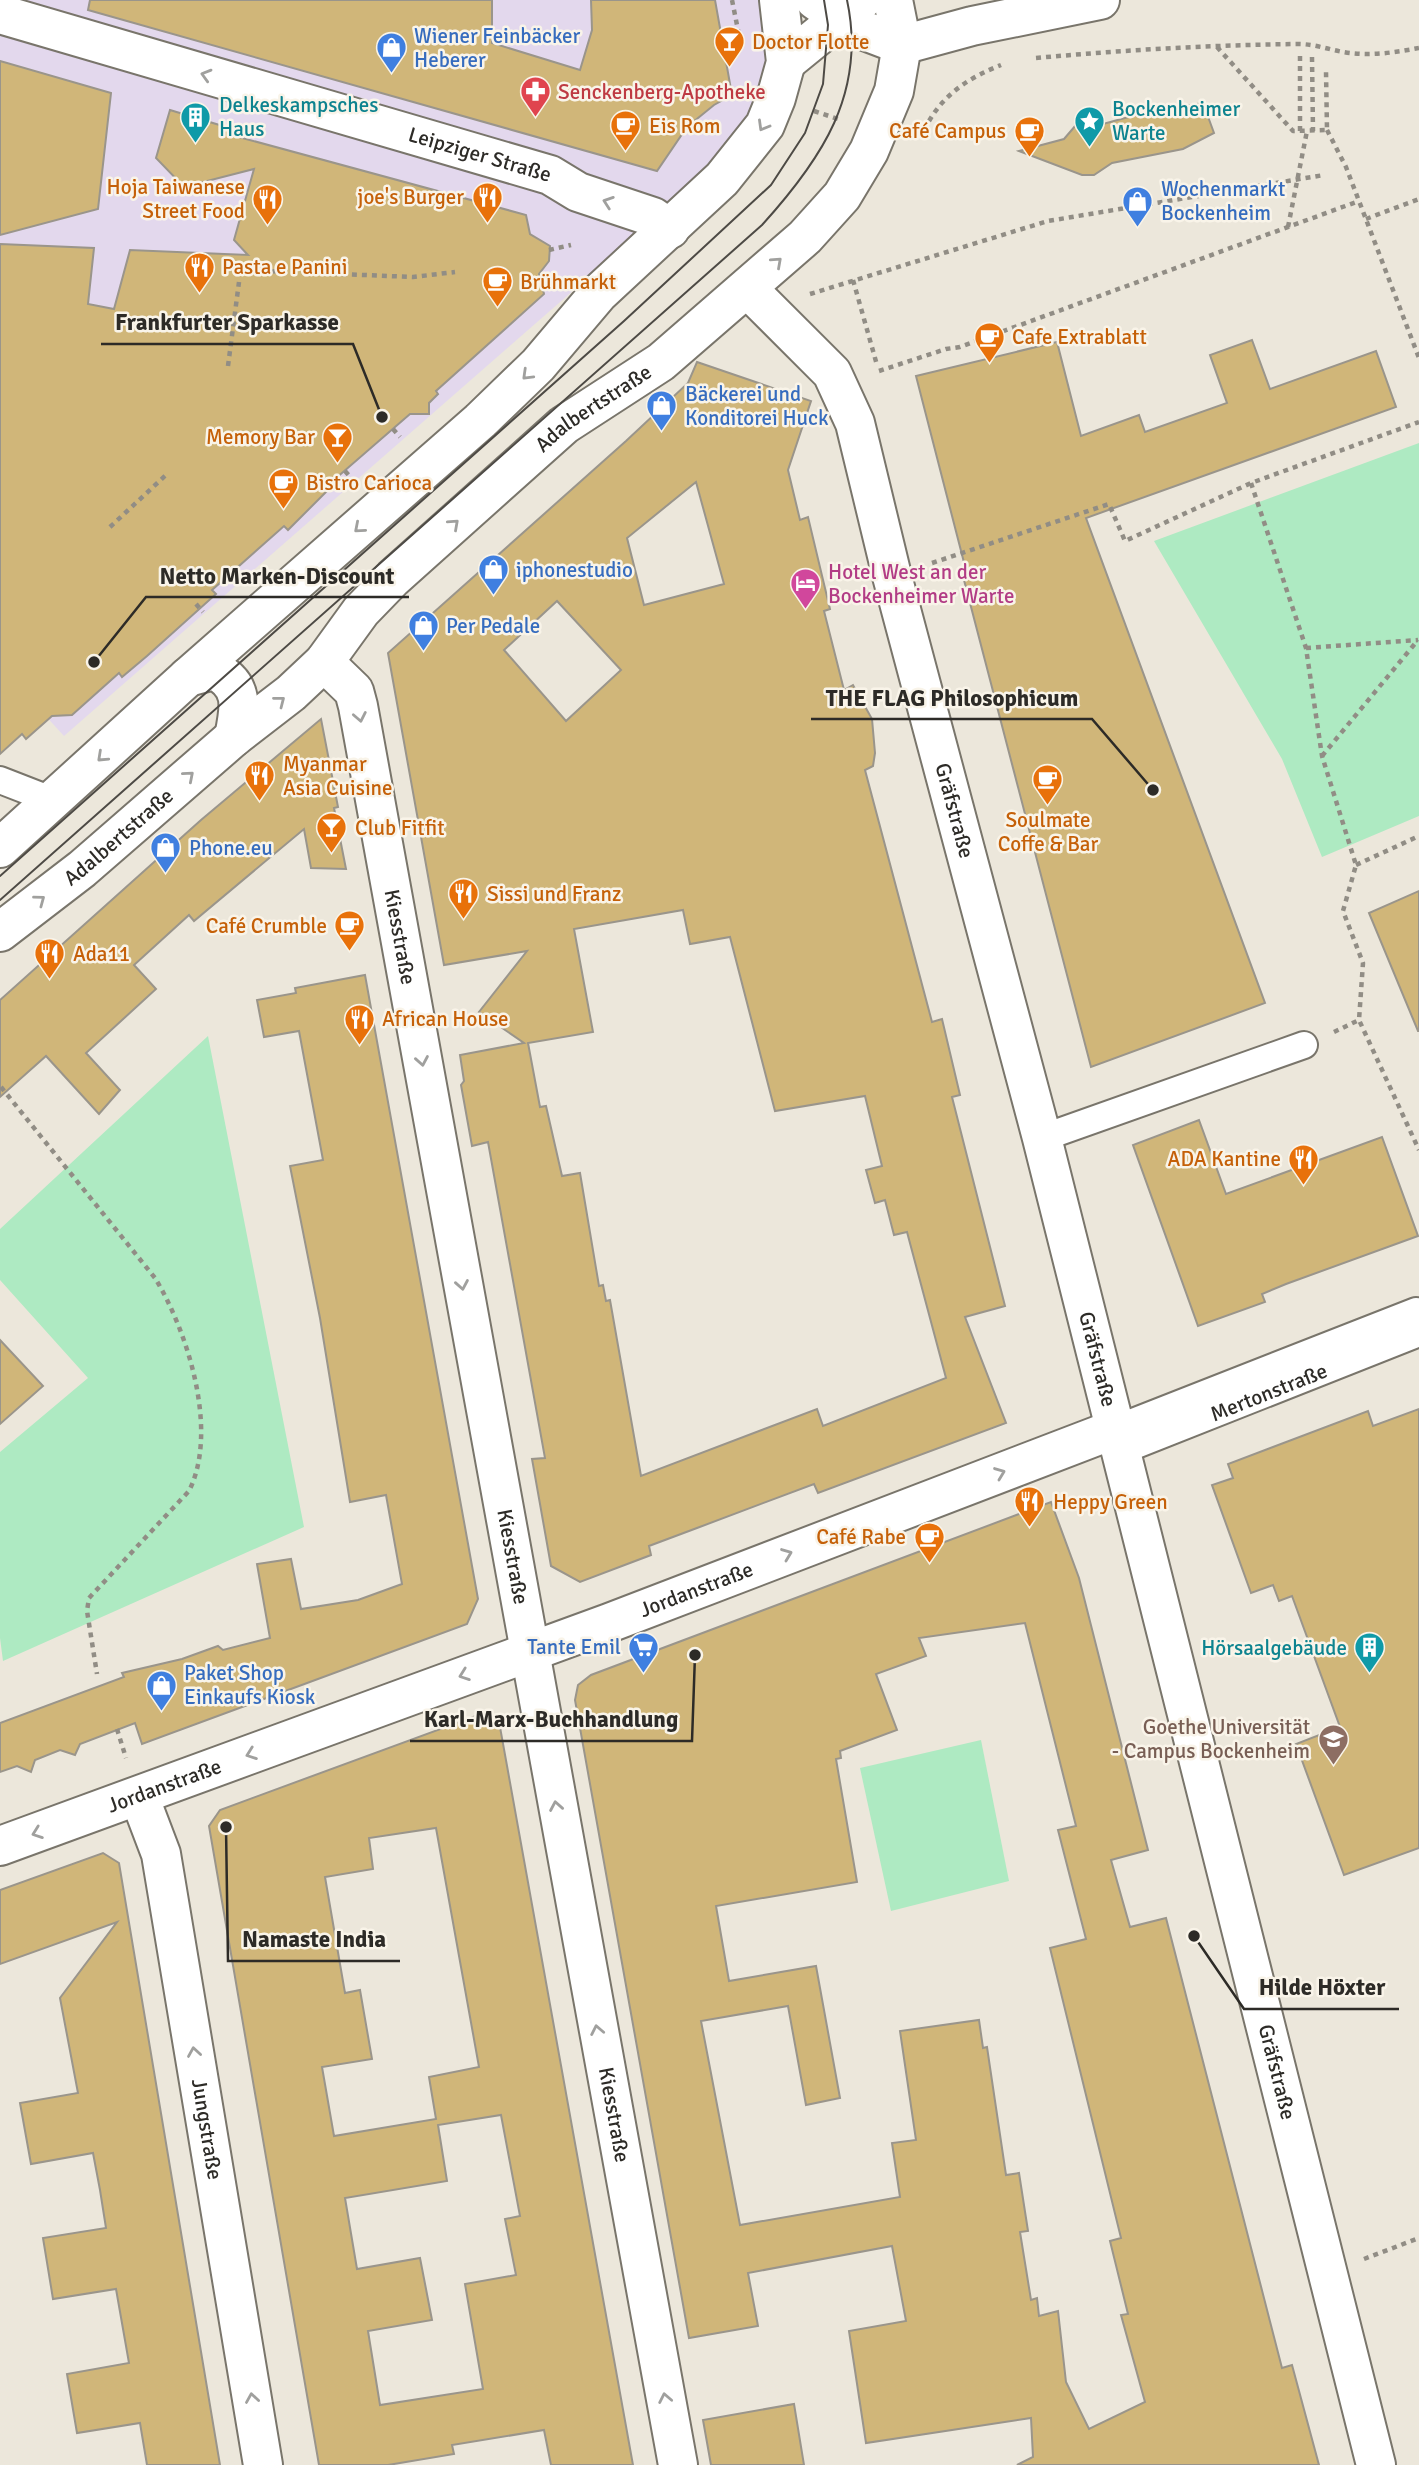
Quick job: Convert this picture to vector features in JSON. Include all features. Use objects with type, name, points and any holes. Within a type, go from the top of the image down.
[{"type":"street","points":[[0,848],[188,677],[480,421],[538,365],[599,293],[722,179],[765,125],[776,98],[786,62],[779,0]]},
{"type":"street","points":[[893,0],[902,46]]},
{"type":"street","points":[[786,62],[838,6],[902,46],[972,26],[1100,0]]},
{"type":"street","name":"Leipziger Straße","points":[[12,11],[550,175],[578,192],[653,217],[670,229]]},
{"type":"street","name":"Adalbertstraße","points":[[0,932],[82,869],[234,737],[291,693],[324,662],[361,611],[393,578],[565,425],[661,362],[805,237],[842,196],[878,133],[894,90],[902,46]]},
{"type":"street","name":"Gräfstraße","points":[[748,289],[832,373],[855,423],[892,576],[1042,1138],[1376,2465]]},
{"type":"street","name":"Kiesstraße","points":[[324,662],[354,691],[358,706],[678,2465]]},
{"type":"street","points":[[188,677],[214,670],[225,675],[238,690],[241,701],[234,737]]},
{"type":"street","name":"Jordanstraße","points":[[0,1846],[528,1651],[1118,1440]]},
{"type":"street","name":"Jungstraße","points":[[139,1796],[161,1854],[263,2465]]},
{"type":"lane","points":[[0,780],[54,801]]},
{"type":"lane","points":[[1042,1138],[1304,1045]]},
{"type":"lane","name":"Mertonstraße","points":[[1118,1440],[1418,1322]]},
{"type":"path","points":[[1027,59],[1136,49],[1216,46],[1301,44],[1327,46],[1347,53],[1366,55],[1419,48]]},
{"type":"path","points":[[1216,46],[1293,131],[1327,130]]},
{"type":"path","points":[[1300,56],[1300,131]]},
{"type":"path","points":[[1288,227],[1310,131],[1312,57]]},
{"type":"path","points":[[981,73],[1005,64]]},
{"type":"path","points":[[1326,71],[1327,130],[1359,201],[1419,358]]},
{"type":"path","points":[[807,109],[848,123]]},
{"type":"path","points":[[809,294],[1048,221],[1324,175]]},
{"type":"path","points":[[1366,219],[1419,199]]},
{"type":"path","points":[[879,371],[960,347],[1359,201]]},
{"type":"path","points":[[549,250],[572,245]]},
{"type":"path","points":[[242,270],[412,277],[455,272]]},
{"type":"path","points":[[853,280],[882,382]]},
{"type":"path","points":[[228,366],[239,282]]},
{"type":"path","points":[[892,576],[1109,503],[1125,541],[1251,484],[1419,422]]},
{"type":"path","points":[[110,527],[166,475]]},
{"type":"path","points":[[1251,484],[1306,648],[1322,756],[1356,865],[1343,911],[1363,963],[1359,1020],[1419,1150]]},
{"type":"path","points":[[1306,648],[1419,641]]},
{"type":"path","points":[[1322,756],[1419,641]]},
{"type":"path","points":[[1356,865],[1419,836]]},
{"type":"path","points":[[1,1087],[156,1278],[173,1307],[190,1364],[203,1427],[198,1474],[189,1491],[89,1598],[88,1611],[97,1674]]},
{"type":"path","points":[[1327,2274],[1419,2238]]},
{"type":"shaded area","points":[[0,0],[762,0],[772,54],[746,126],[696,177],[567,296],[64,736],[0,666]]},
{"type":"green space","points":[[1419,443],[1419,816],[1322,857],[1282,759],[1154,541]]},
{"type":"green space","points":[[208,1036],[304,1527],[3,1661],[0,1638],[0,1452],[88,1378],[0,1280],[0,1229]]},
{"type":"green space","points":[[981,1740],[1009,1881],[891,1911],[860,1768]]},
{"type":"building","points":[[90,0],[492,0],[492,43],[580,70],[592,30],[591,0],[715,0],[732,95],[714,105],[687,127],[657,171],[88,10]]},
{"type":"building","points":[[0,61],[111,93],[98,209],[0,235]]},
{"type":"building","points":[[1203,103],[1214,133],[1183,149],[1112,163],[1094,175],[1082,175],[1019,151],[1064,139],[1076,125],[1103,124],[1169,106],[1170,109]]},
{"type":"building","points":[[170,110],[236,130],[235,136],[526,215],[530,234],[550,246],[549,261],[539,274],[544,294],[436,391],[438,394],[429,403],[429,414],[410,414],[335,479],[337,481],[288,530],[284,526],[212,590],[216,594],[147,656],[122,677],[119,673],[72,715],[52,716],[26,739],[22,734],[0,754],[0,244],[94,248],[88,304],[114,309],[130,250],[248,255],[234,240],[254,169],[184,187],[156,158]]},
{"type":"building","points":[[1252,340],[1270,389],[1376,351],[1396,407],[1086,518],[1265,1003],[1091,1067],[964,580],[968,578],[916,376],[1057,342],[1081,436],[1139,415],[1145,432],[1227,403],[1210,355]]},
{"type":"building","points":[[697,362],[811,401],[788,470],[800,520],[808,517],[830,609],[824,611],[844,690],[853,685],[872,719],[875,753],[873,766],[865,770],[932,1022],[942,1019],[960,1095],[952,1097],[1005,1306],[965,1317],[1006,1423],[818,1493],[814,1484],[649,1546],[651,1555],[580,1582],[551,1566],[532,1459],[545,1458],[488,1142],[472,1146],[461,1085],[464,1081],[460,1055],[524,1043],[479,1012],[527,951],[444,965],[388,653],[688,383]],"holes":[[[696,482],[724,584],[644,605],[627,538]],[[557,601],[621,670],[566,721],[504,650]],[[683,910],[690,944],[730,937],[775,1111],[865,1096],[882,1166],[866,1170],[875,1203],[885,1200],[894,1235],[907,1232],[946,1378],[823,1426],[817,1409],[641,1476],[610,1300],[606,1301],[603,1285],[599,1286],[580,1173],[562,1176],[546,1106],[540,1107],[528,1043],[593,1032],[574,929]]]},
{"type":"building","points":[[321,719],[338,807],[334,808],[346,869],[311,868],[304,829],[194,921],[189,915],[134,965],[156,989],[86,1053],[120,1090],[99,1114],[46,1056],[0,1097],[0,1000],[201,820]]},
{"type":"building","points":[[1419,891],[1419,1031],[1418,1031],[1369,913]]},
{"type":"building","points":[[365,975],[478,1599],[467,1624],[142,1744],[135,1723],[80,1744],[75,1755],[60,1750],[35,1760],[31,1772],[17,1766],[0,1772],[0,1723],[124,1677],[122,1673],[182,1659],[218,1646],[223,1650],[270,1638],[257,1564],[291,1559],[301,1609],[358,1600],[402,1584],[386,1495],[350,1502],[320,1318],[290,1166],[323,1160],[299,1031],[264,1037],[257,1000],[296,993],[295,988]]},
{"type":"building","points":[[1199,1120],[1226,1194],[1382,1137],[1418,1236],[1286,1284],[1262,1294],[1265,1302],[1198,1326],[1133,1145]]},
{"type":"building","points":[[0,1340],[43,1386],[0,1424]]},
{"type":"building","name":"Hörsaalgebäude","points":[[1419,1409],[1419,1848],[1344,1875],[1296,1744],[1340,1727],[1292,1596],[1279,1601],[1273,1585],[1251,1593],[1212,1485],[1233,1478],[1228,1464],[1368,1411],[1373,1426]]},
{"type":"building","points":[[1051,1502],[1079,1578],[1148,1850],[1111,1860],[1130,1927],[1166,1918],[1282,2368],[1292,2365],[1319,2465],[1017,2465],[1033,2457],[1031,2418],[866,2443],[849,2331],[906,2321],[892,2246],[748,2273],[758,2326],[689,2338],[575,1700],[578,1685],[591,1675]],"holes":[[[1025,1623],[1076,1826],[1058,1830],[1086,1939],[1050,1948],[1121,2238],[1110,2241],[1128,2314],[1121,2315],[1145,2402],[1089,2429],[1066,2382],[1058,2311],[1039,2316],[1037,2298],[1031,2300],[1020,2232],[1028,2231],[1019,2173],[1006,2175],[987,2047],[983,2048],[979,2020],[900,2031],[916,2140],[892,2143],[900,2197],[740,2225],[701,2021],[788,2006],[806,2105],[840,2098],[816,1966],[729,1981],[716,1906],[857,1882],[836,1759],[841,1758],[840,1751],[897,1730],[876,1674],[926,1656],[919,1638]]]},
{"type":"building","points":[[481,1714],[500,1727],[633,2465],[551,2465],[544,2430],[452,2445],[454,2454],[388,2465],[319,2465],[209,1826],[220,1810]],"holes":[[[436,1828],[479,2067],[429,2077],[436,2119],[334,2136],[322,2067],[372,2059],[360,1990],[345,1993],[325,1877],[373,1869],[369,1838]],[[501,2115],[520,2216],[505,2219],[516,2275],[465,2284],[483,2389],[380,2405],[368,2331],[432,2320],[420,2258],[357,2269],[345,2198],[447,2181],[438,2125]]]},
{"type":"building","points":[[103,1853],[119,1863],[220,2465],[147,2465],[140,2423],[77,2433],[67,2374],[129,2363],[116,2289],[53,2299],[43,2238],[106,2228],[100,2190],[93,2153],[31,2164],[20,2103],[78,2093],[60,1998],[117,1922],[0,1964],[0,1890]]},
{"type":"building","points":[[794,2404],[804,2465],[711,2465],[703,2420]]},
{"type":"tram line","points":[[0,876],[624,321],[771,185],[805,133],[823,84],[828,25],[824,0]]},
{"type":"tram line","points":[[0,900],[762,225],[803,176],[834,123],[844,95],[850,65],[852,34],[847,0]]},
{"type":"place","name":"Doctor Flotte","points":[[729,69]]},
{"type":"place","name":"Wiener Feinbäcker Heberer","points":[[391,75]]},
{"type":"place","name":"Senckenberg-Apotheke","points":[[535,119]]},
{"type":"place","name":"Delkeskampsches Haus","points":[[196,144]]},
{"type":"place","name":"Bockenheimer Warte","points":[[1089,148]]},
{"type":"place","name":"Eis Rom","points":[[626,153]]},
{"type":"place","name":"Café Campus","points":[[1029,158]]},
{"type":"place","name":"joe's Burger","points":[[487,224]]},
{"type":"place","name":"Hoja Taiwanese Street Food","points":[[268,226]]},
{"type":"place","name":"Wochenmarkt Bockenheim","points":[[1138,228]]},
{"type":"place","name":"Pasta e Panini","points":[[199,294]]},
{"type":"place","name":"Brühmarkt","points":[[497,309]]},
{"type":"place","name":"Cafe Extrablatt","points":[[989,364]]},
{"type":"place","name":"Frankfurter Sparkasse","points":[[382,417]]},
{"type":"place","name":"Bäckerei und Konditorei Huck","points":[[662,433]]},
{"type":"place","name":"Memory Bar","points":[[338,464]]},
{"type":"place","name":"Bistro Carioca","points":[[283,510]]},
{"type":"place","name":"iphonestudio","points":[[493,597]]},
{"type":"place","name":"Hotel West an der Bockenheimer Warte","points":[[805,611]]},
{"type":"place","name":"Per Pedale","points":[[423,653]]},
{"type":"place","name":"Netto Marken-Discount","points":[[94,662]]},
{"type":"place","name":"THE FLAG Philosophicum","points":[[1153,790]]},
{"type":"place","name":"Myanmar Asia Cuisine","points":[[260,803]]},
{"type":"place","name":"Soulmate Coffe & Bar","points":[[1048,807]]},
{"type":"place","name":"Club Fitfit","points":[[332,855]]},
{"type":"place","name":"Phone.eu","points":[[166,875]]},
{"type":"place","name":"Sissi und Franz","points":[[464,921]]},
{"type":"place","name":"Café Crumble","points":[[350,953]]},
{"type":"place","name":"Ada11","points":[[50,981]]},
{"type":"place","name":"African House","points":[[359,1046]]},
{"type":"place","name":"ADA Kantine","points":[[1304,1186]]},
{"type":"place","name":"Heppy Green","points":[[1030,1529]]},
{"type":"place","name":"Café Rabe","points":[[929,1564]]},
{"type":"place","name":"Karl-Marx-Buchhandlung","points":[[695,1655]]},
{"type":"place","name":"Tante Emil","points":[[644,1674]]},
{"type":"place","name":"Hörsaalgebäude","points":[[1370,1675]]},
{"type":"place","name":"Paket Shop Einkaufs Kiosk","points":[[161,1712]]},
{"type":"place","name":"Goethe Universität - Campus Bockenheim","points":[[1333,1766]]},
{"type":"place","name":"Namaste India","points":[[226,1827]]},
{"type":"place","name":"Hilde Höxter","points":[[1194,1936]]}]
